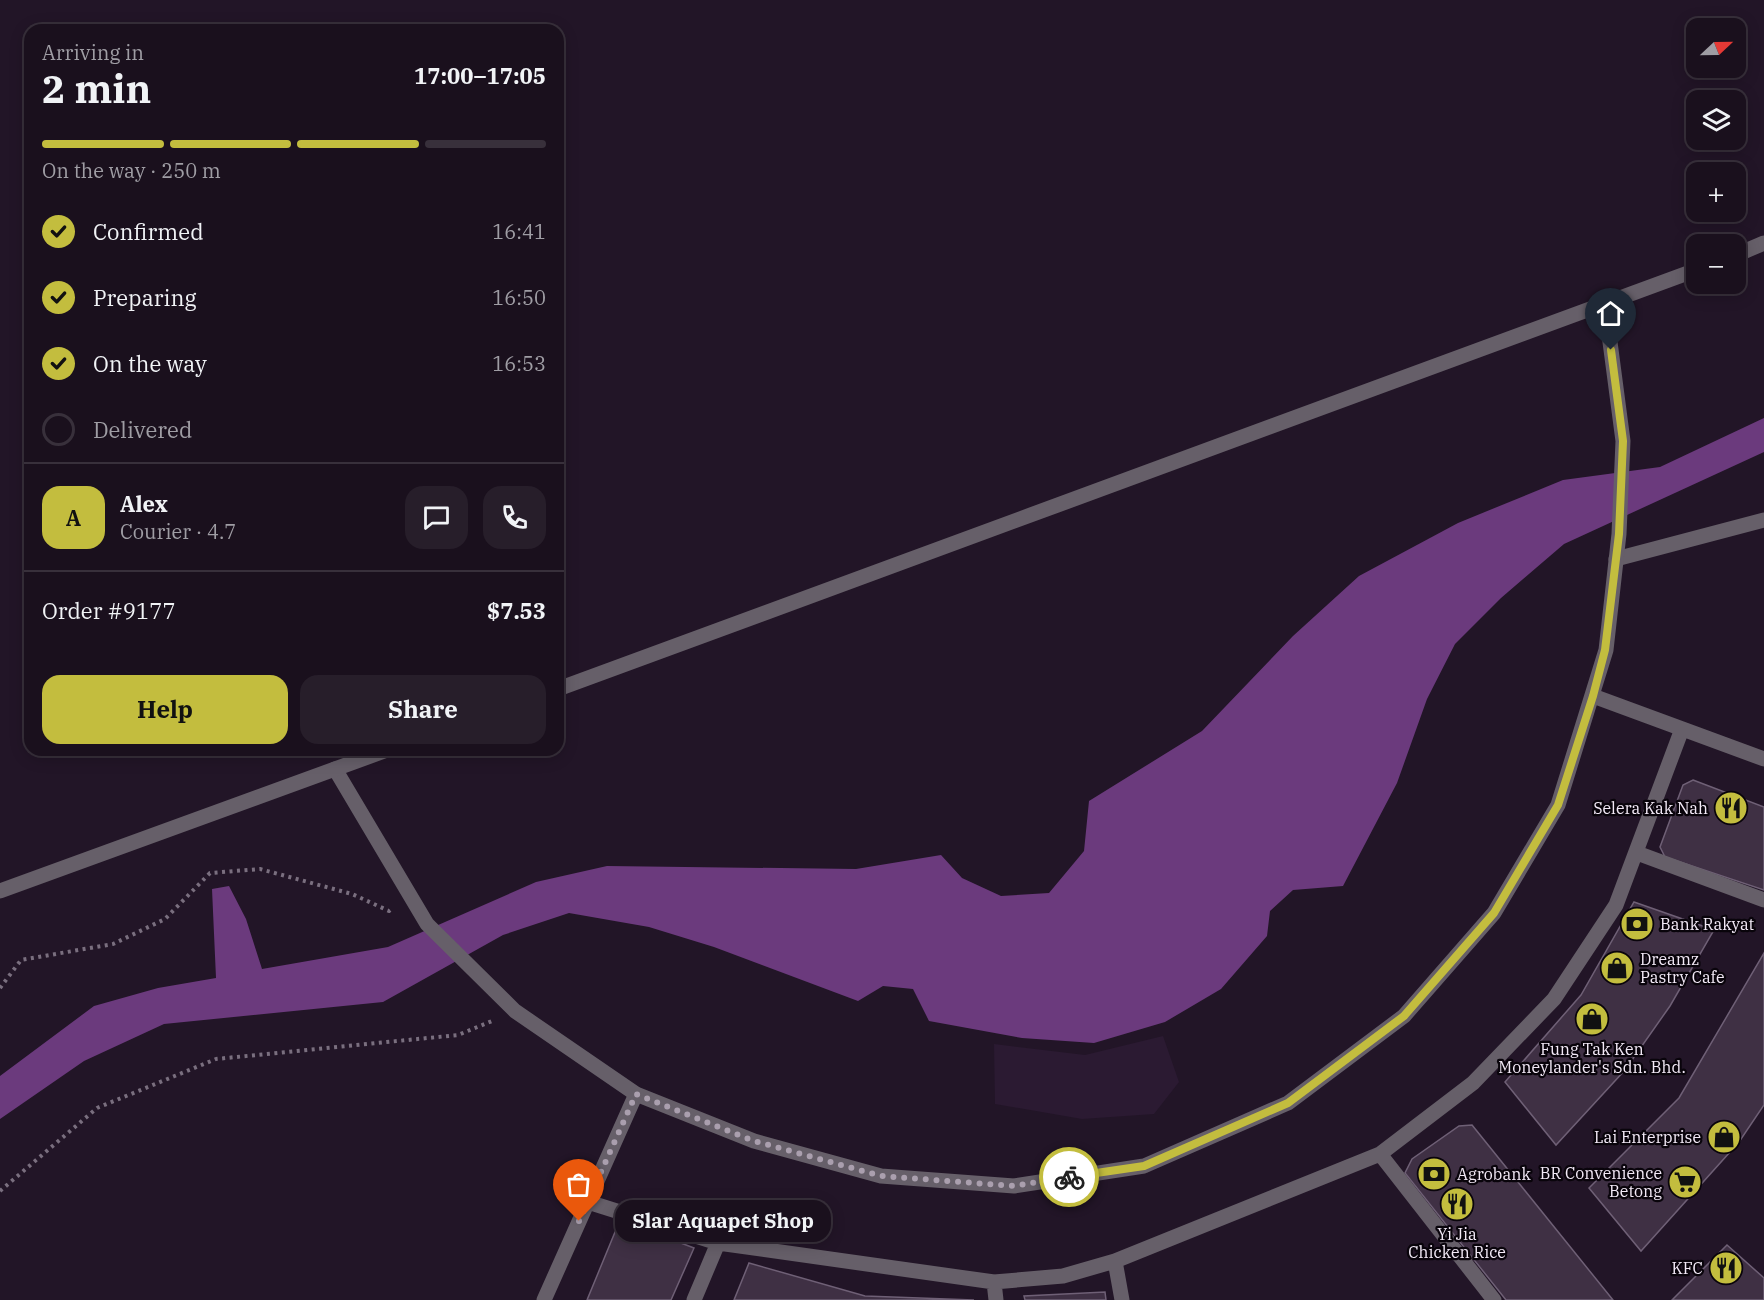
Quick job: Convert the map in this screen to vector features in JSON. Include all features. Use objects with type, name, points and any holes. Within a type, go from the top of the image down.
[{"type":"street","points":[[1746,251],[1764,243]]},
{"type":"street","points":[[564,687],[1686,274]]},
{"type":"street","points":[[335,769],[427,924],[515,1011],[636,1094],[754,1141],[881,1176],[1014,1186],[1144,1166],[1288,1103],[1404,1016],[1494,913],[1558,805],[1593,696],[1605,650],[1619,534],[1623,441],[1605,304]]},
{"type":"street","points":[[1616,559],[1764,520]]},
{"type":"street","points":[[1593,696],[1764,759]]},
{"type":"street","points":[[588,1202],[718,1243],[994,1282],[1063,1276],[1115,1261],[1380,1154],[1473,1083],[1554,999],[1616,905],[1682,729]]},
{"type":"street","points":[[0,891],[371,756]]},
{"type":"street","points":[[1637,853],[1764,900]]},
{"type":"street","points":[[544,1300],[636,1094]]},
{"type":"street","points":[[1380,1154],[1494,1300]]},
{"type":"street","points":[[694,1300],[718,1243]]},
{"type":"street","points":[[1115,1261],[1122,1300]]},
{"type":"street","points":[[994,1282],[996,1300]]},
{"type":"path","points":[[0,988],[21,960],[113,944],[165,919],[210,873],[260,868],[352,894],[389,910],[411,897]]},
{"type":"path","points":[[0,1191],[97,1107],[216,1059],[458,1035],[515,1011]]},
{"type":"shaded area","points":[[1764,418],[1764,452],[1564,544],[1501,598],[1455,644],[1427,699],[1397,783],[1343,886],[1293,890],[1270,911],[1267,936],[1221,989],[1165,1022],[1094,1043],[1022,1038],[929,1021],[913,989],[883,986],[858,1001],[714,947],[649,927],[569,913],[503,935],[383,1002],[164,1024],[84,1061],[0,1119],[0,1076],[94,1006],[158,988],[216,978],[212,889],[229,886],[246,919],[262,969],[388,947],[536,882],[607,866],[856,869],[941,855],[962,878],[1001,896],[1049,893],[1084,851],[1089,801],[1202,731],[1293,636],[1359,576],[1458,523],[1563,480],[1660,467]]},
{"type":"shaded area","points":[[1163,1036],[1179,1082],[1154,1114],[1082,1119],[995,1104],[994,1044],[1085,1055]]},
{"type":"building","points":[[1693,780],[1764,807],[1764,890],[1665,857],[1660,847],[1683,785]]},
{"type":"building","points":[[1634,902],[1714,930],[1670,1006],[1625,1070],[1556,1145],[1505,1082],[1581,995]]},
{"type":"building","points":[[1764,953],[1764,1105],[1739,1142],[1641,1251],[1589,1188],[1679,1098]]},
{"type":"building","points":[[1472,1125],[1613,1300],[1506,1300],[1405,1173],[1412,1159],[1459,1126]]},
{"type":"building","points":[[620,1220],[694,1248],[671,1300],[587,1300]]},
{"type":"building","points":[[1727,1245],[1764,1278],[1764,1300],[1672,1300]]},
{"type":"building","points":[[749,1263],[865,1296],[974,1300],[734,1300]]},
{"type":"building","points":[[1105,1292],[1106,1300],[1025,1300],[1024,1296]]},
{"type":"way so far","points":[[579,1221],[636,1094],[754,1141],[881,1176],[1014,1186],[1069,1177]]},
{"type":"place","name":"Selera Kak Nah","points":[[1731,808]]},
{"type":"place","name":"Bank Rakyat","points":[[1637,924]]},
{"type":"place","name":"Dreamz Pastry Cafe","points":[[1617,968]]},
{"type":"place","name":"Fung Tak Ken Moneylander's Sdn. Bhd.","points":[[1592,1019]]},
{"type":"place","name":"Lai Enterprise","points":[[1724,1137]]},
{"type":"place","name":"Agrobank","points":[[1434,1174]]},
{"type":"place","name":"BR Convenience Betong","points":[[1685,1182]]},
{"type":"place","name":"Yi Jia Chicken Rice","points":[[1457,1204]]},
{"type":"place","name":"Slar Aquapet Shop","points":[[579,1221]]},
{"type":"place","name":"KFC","points":[[1726,1268]]},
{"type":"route","points":[[1069,1177],[1144,1166],[1288,1103],[1404,1016],[1494,913],[1558,805],[1593,696],[1605,650],[1619,534],[1623,441],[1611,350]]}]
